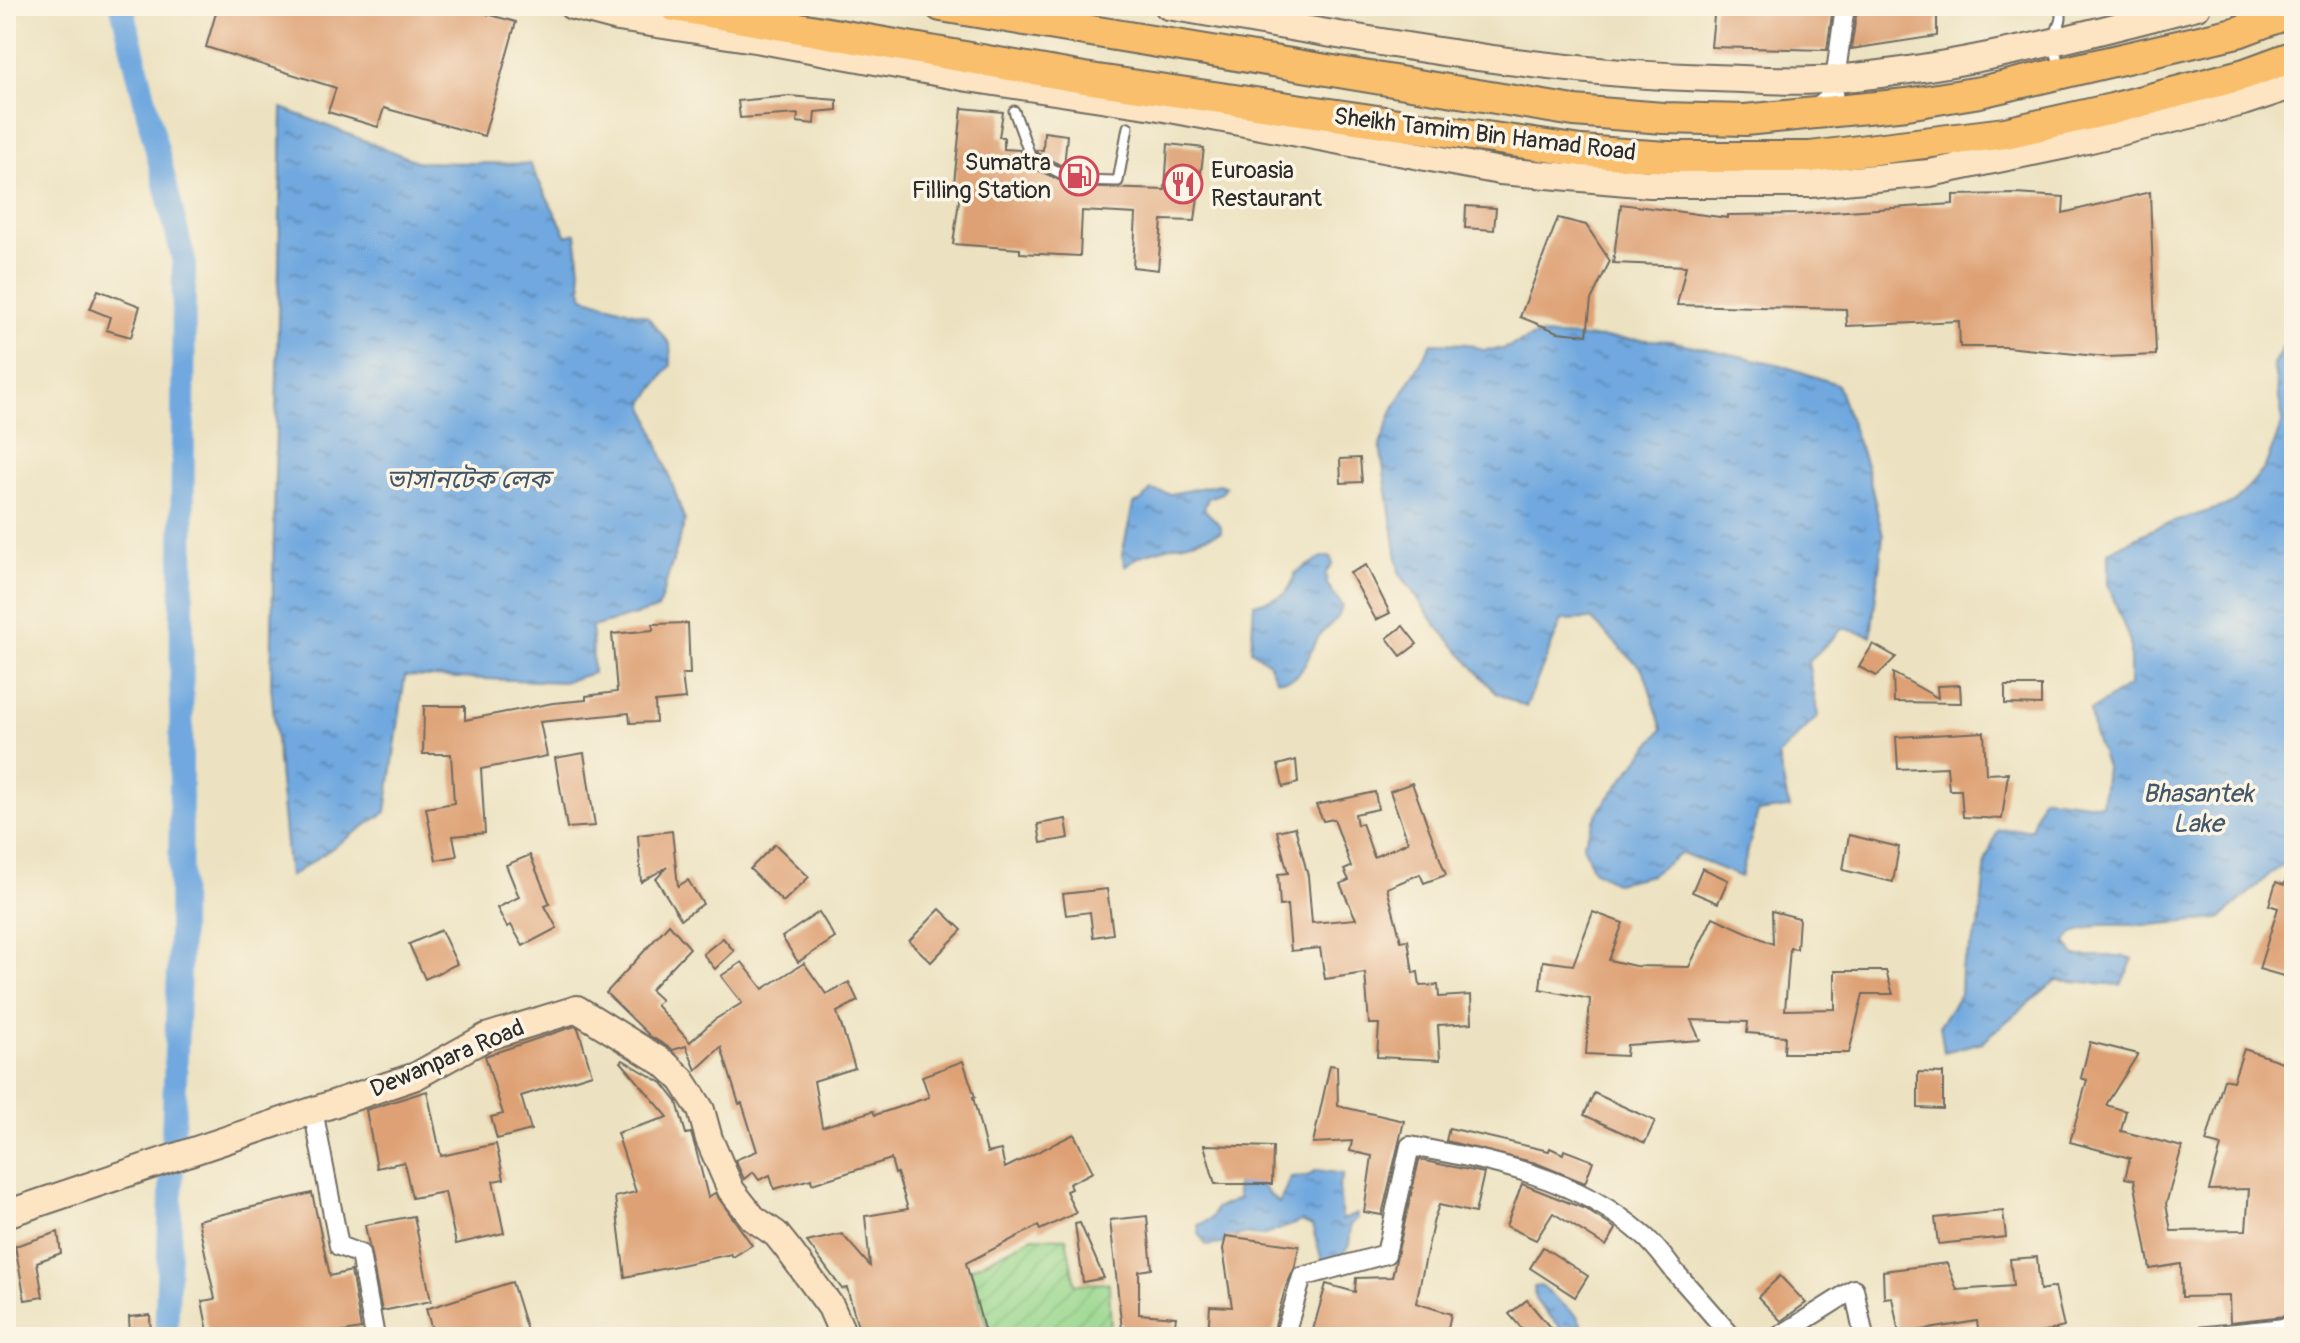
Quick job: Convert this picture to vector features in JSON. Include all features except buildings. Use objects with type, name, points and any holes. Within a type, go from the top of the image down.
[{"type":"main road","points":[[572,6],[618,18],[761,40],[968,78],[1154,106],[1500,171],[1650,184],[1810,184],[1930,173],[2066,145],[2243,102],[2294,85]]},
{"type":"main road","name":"Sheikh Tamim Bin Hamad Road","points":[[674,6],[1084,78],[1581,151],[1667,157],[1810,157],[2005,133],[2245,74],[2294,56]]},
{"type":"main road","name":"Sheikh Tamim Bin Hamad Road","points":[[941,6],[1574,111],[1745,120],[1907,104],[2063,73],[2238,32],[2294,11]]},
{"type":"main road","points":[[1168,6],[1492,61],[1640,76],[1835,79],[2052,44],[2197,6]]},
{"type":"main road","name":"Dewanpara Road","points":[[6,1214],[416,1076],[486,1037],[577,1009],[664,1063],[682,1080],[701,1110],[709,1139],[731,1190],[753,1218],[776,1234],[788,1249],[831,1307],[844,1337]]},
{"type":"street","points":[[1807,116],[1833,95],[1845,6]]},
{"type":"street","points":[[313,1110],[339,1246],[360,1254],[375,1337]]},
{"type":"street","points":[[1284,1337],[1302,1277],[1386,1254],[1410,1146],[1491,1161],[1532,1173],[1561,1183],[1612,1210],[1645,1237],[1732,1337]]},
{"type":"street","points":[[1778,1337],[1854,1289],[1864,1337]]},
{"type":"street","points":[[2198,1337],[2294,1327]]},
{"type":"lane","points":[[2061,6],[2061,19],[2052,44],[2063,73]]},
{"type":"lane","points":[[1014,111],[1031,158],[1074,180],[1118,181],[1128,127]]},
{"type":"green space","points":[[1033,1237],[1066,1238],[1075,1284],[1109,1283],[1111,1334],[1138,1334],[1138,1337],[1062,1337],[988,1332],[970,1269]]},
{"type":"water","name":"ভাসানটেক লেক","points":[[282,108],[419,162],[530,164],[567,236],[576,233],[583,297],[647,316],[670,344],[671,365],[644,403],[685,521],[658,609],[592,627],[593,673],[563,682],[405,676],[386,812],[289,877],[271,686]]},
{"type":"water","name":"Bhasantek Lake","points":[[2294,297],[2294,844],[2287,863],[2270,874],[2220,919],[2150,925],[2099,925],[2073,933],[2066,942],[2075,956],[2123,956],[2133,959],[2121,985],[2056,980],[1982,1042],[1944,1052],[1940,1025],[1960,994],[1961,968],[1979,927],[1986,860],[1998,830],[2031,829],[2042,797],[2102,805],[2106,767],[2094,734],[2090,711],[2130,685],[2130,642],[2108,584],[2108,552],[2155,528],[2234,503],[2264,469],[2283,421],[2273,364],[2291,332]]},
{"type":"water","points":[[1537,335],[1671,341],[1781,365],[1837,384],[1867,468],[1883,536],[1871,636],[1843,628],[1808,662],[1818,716],[1778,756],[1789,808],[1758,812],[1741,877],[1682,853],[1651,875],[1616,883],[1593,870],[1583,845],[1599,810],[1662,729],[1644,671],[1591,619],[1562,620],[1526,707],[1496,693],[1436,625],[1399,572],[1380,445],[1393,410],[1432,343],[1468,344],[1483,350],[1503,349]]},
{"type":"water","points":[[1219,484],[1226,487],[1222,493],[1208,498],[1204,509],[1221,526],[1221,532],[1158,549],[1125,566],[1122,555],[1133,504],[1141,501],[1151,490],[1170,494]]},
{"type":"water","points":[[1322,557],[1331,557],[1333,564],[1326,572],[1327,584],[1342,606],[1340,612],[1315,642],[1299,673],[1294,678],[1276,679],[1268,662],[1251,650],[1254,604],[1285,593],[1295,573]]},
{"type":"water","points":[[1317,1170],[1344,1174],[1339,1186],[1342,1220],[1357,1214],[1358,1218],[1351,1225],[1349,1245],[1338,1263],[1323,1264],[1312,1226],[1302,1221],[1262,1236],[1241,1234],[1221,1244],[1207,1246],[1200,1236],[1198,1225],[1211,1219],[1215,1209],[1238,1199],[1236,1187],[1239,1177],[1255,1175],[1279,1203],[1291,1177],[1307,1176]]},
{"type":"water","points":[[1541,1286],[1577,1316],[1588,1337],[1556,1337],[1560,1327],[1535,1299],[1534,1287]]},
{"type":"waterway","points":[[122,6],[184,262],[180,939],[166,1337]]},
{"type":"place","name":"Sumatra Filling Station","points":[[1079,176]]},
{"type":"place","name":"Euroasia Restaurant","points":[[1183,184]]}]
